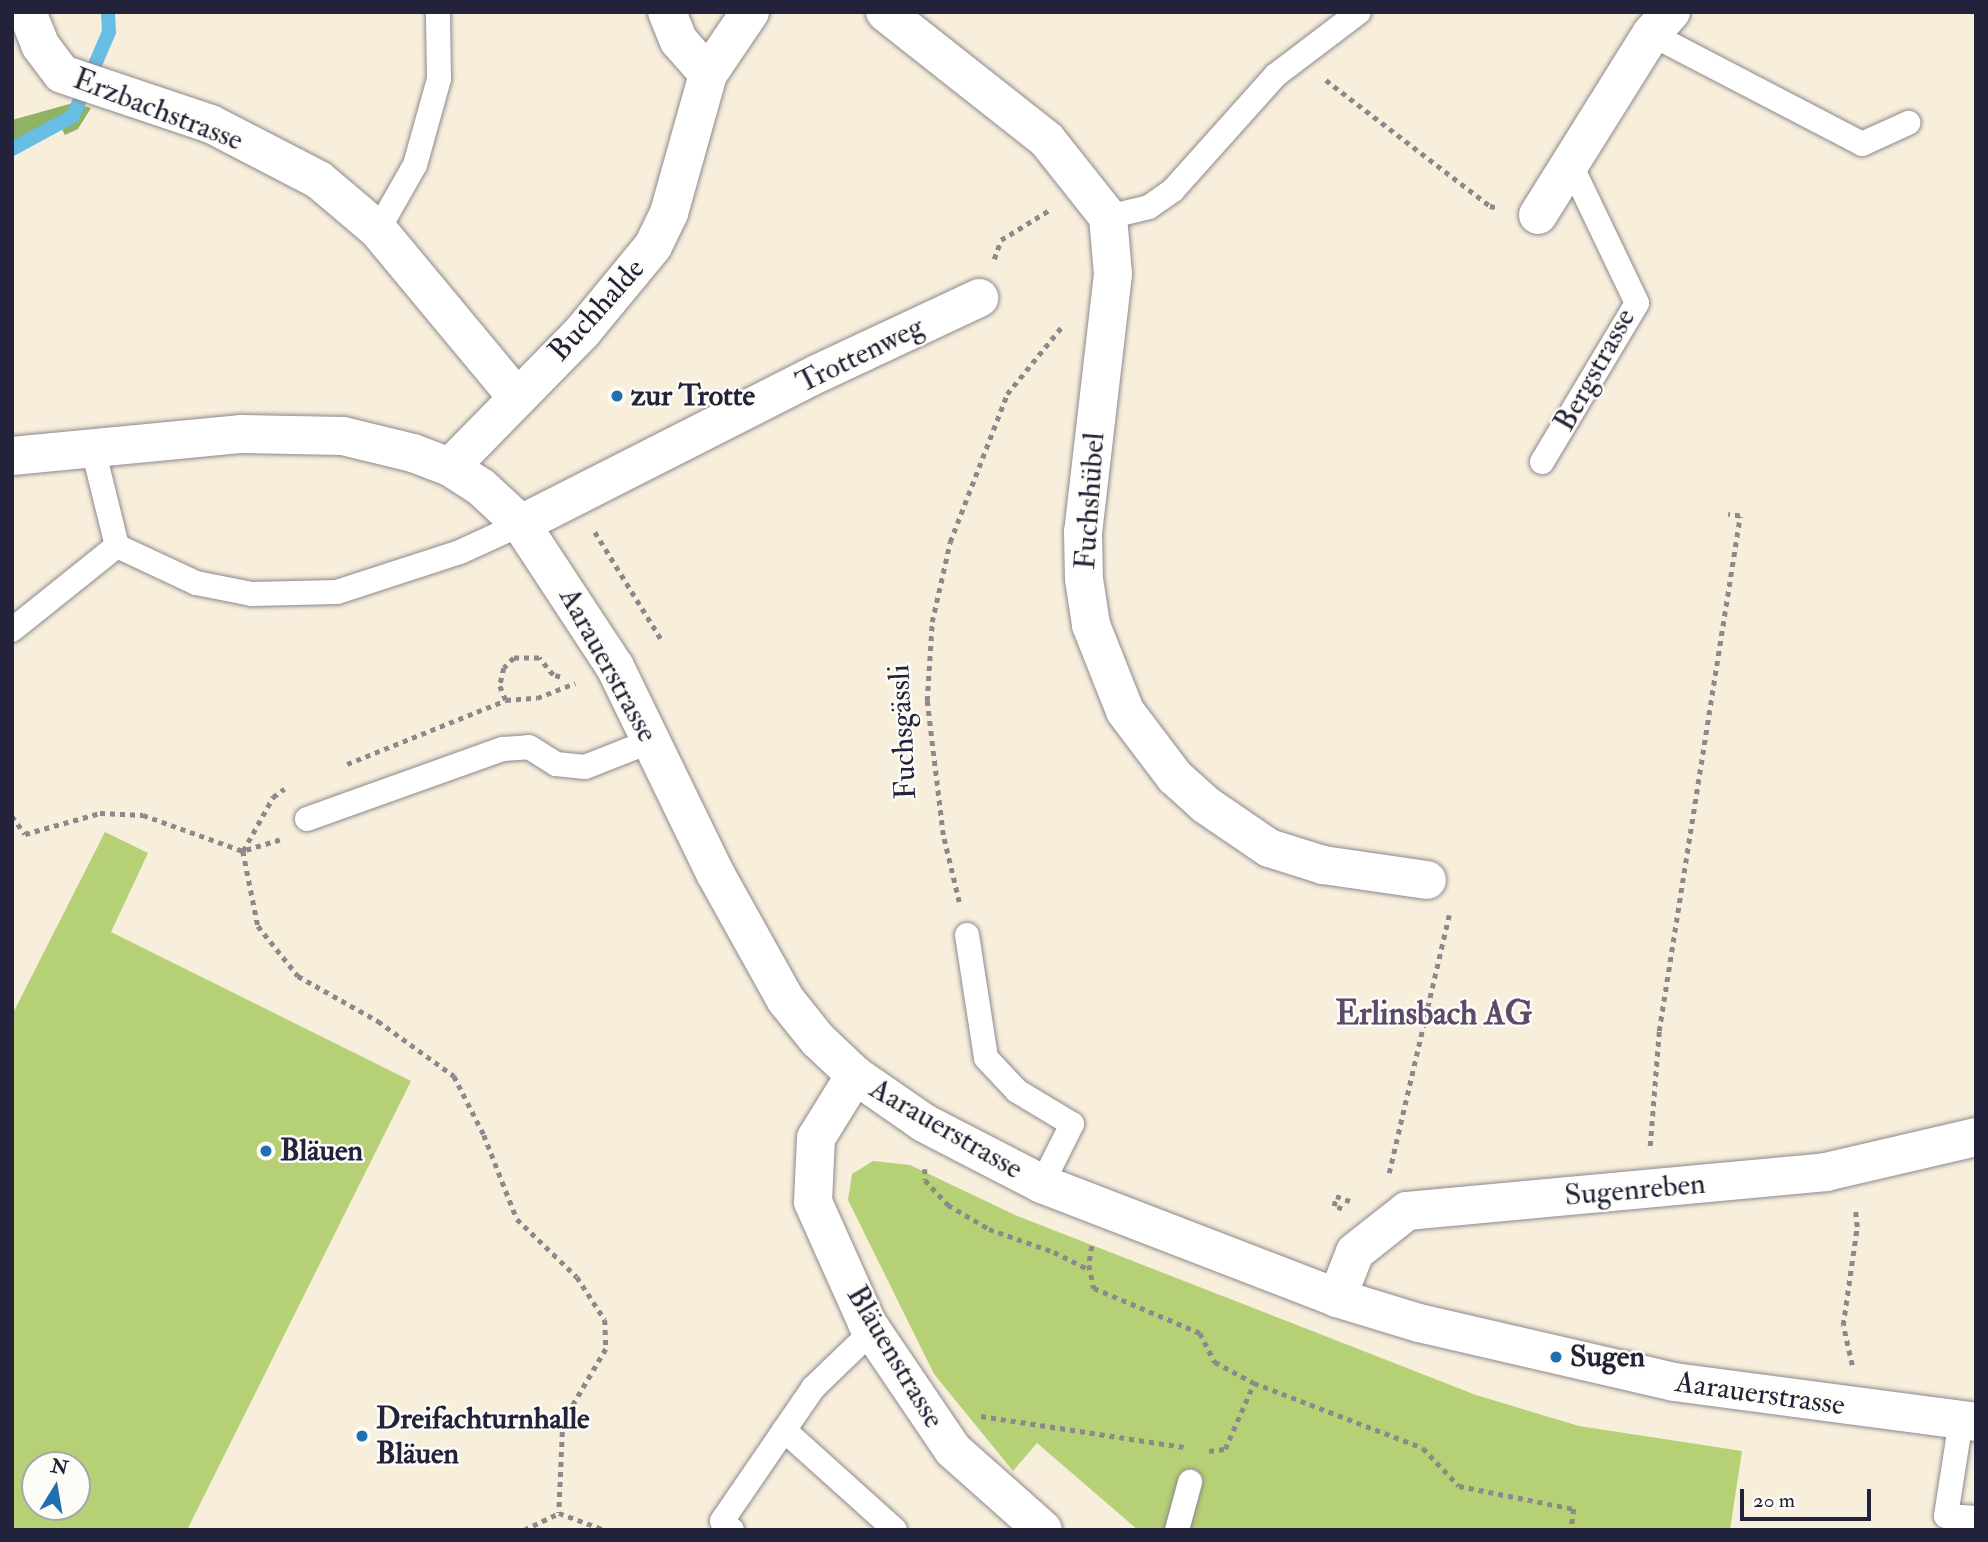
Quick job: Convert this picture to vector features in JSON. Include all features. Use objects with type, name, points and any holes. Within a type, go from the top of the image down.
[{"type":"street","name":"Erzbachstrasse","points":[[27,12],[40,45],[62,74],[211,124],[319,180],[378,230],[515,395]]},
{"type":"street","points":[[667,12],[679,41],[709,74]]},
{"type":"street","name":"Buchhalde","points":[[450,467],[515,395],[592,322],[653,246],[669,213],[709,74],[750,12]]},
{"type":"street","points":[[885,12],[1047,141],[1098,202]]},
{"type":"street","points":[[1538,215],[1661,23]]},
{"type":"street","name":"Fuchshübel","points":[[1098,202],[1113,274],[1083,532],[1091,625],[1115,690],[1148,746],[1175,777],[1206,805],[1269,848],[1323,865],[1427,880]]},
{"type":"street","name":"Trottenweg","points":[[522,524],[820,373],[979,298]]},
{"type":"street","name":"Aarauerstrasse","points":[[12,456],[92,445],[242,434],[343,436],[377,442],[450,467],[481,487],[522,524],[615,667],[715,873],[785,999],[817,1040],[855,1074],[925,1123],[1042,1184],[1337,1298],[1432,1326],[1674,1382],[1969,1421]]},
{"type":"street","name":"Bläuenstrasse","points":[[855,1074],[816,1138],[813,1202],[873,1331],[953,1450],[1043,1530]]},
{"type":"street","name":"Sugenreben","points":[[1396,1198],[1647,1188],[1852,1167],[1976,1137]]},
{"type":"street","points":[[1337,1298],[1355,1252],[1396,1198]]},
{"type":"lane","points":[[378,230],[415,165],[439,79],[438,12]]},
{"type":"lane","points":[[1098,202],[1149,207],[1173,190],[1276,75],[1359,12]]},
{"type":"lane","points":[[1661,23],[1862,144],[1908,123]]},
{"type":"lane","name":"Bergstrasse","points":[[1542,462],[1637,303],[1570,163]]},
{"type":"lane","points":[[92,445],[117,546]]},
{"type":"lane","points":[[117,546],[196,583],[252,594],[337,592],[460,552],[522,524]]},
{"type":"lane","points":[[12,630],[117,546]]},
{"type":"lane","points":[[307,819],[503,749],[529,747],[556,764],[585,767],[651,741]]},
{"type":"lane","points":[[967,935],[986,1058],[1017,1091],[1072,1124],[1042,1184]]},
{"type":"lane","points":[[732,1530],[722,1521],[813,1388],[873,1331]]},
{"type":"lane","points":[[1969,1421],[1946,1516],[1976,1518]]},
{"type":"lane","points":[[784,1430],[895,1530]]},
{"type":"lane","points":[[1177,1530],[1190,1482]]},
{"type":"path","points":[[1298,58],[1490,206],[1538,215]]},
{"type":"path","points":[[979,298],[1001,240],[1098,202]]},
{"type":"path","name":"Fuchsgässli","points":[[967,935],[943,835],[927,701],[932,622],[950,542],[1007,394],[1068,321]]},
{"type":"path","points":[[574,499],[661,639]]},
{"type":"path","points":[[1647,1188],[1659,1031],[1740,516],[1728,514]]},
{"type":"path","points":[[506,700],[500,676],[514,658],[539,658],[553,676],[560,677]]},
{"type":"path","points":[[338,767],[461,722],[506,700],[537,698],[615,667]]},
{"type":"path","points":[[289,785],[273,797],[243,851],[258,926],[298,976],[379,1021],[454,1076],[484,1135],[517,1219],[577,1277],[605,1320],[606,1349],[564,1422],[559,1513]]},
{"type":"path","points":[[12,816],[25,834],[100,813],[142,815],[243,851],[291,836],[307,819]]},
{"type":"path","points":[[1359,1196],[1351,1201],[1336,1196],[1334,1206],[1353,1212],[1378,1199],[1396,1198],[1452,904],[1434,900],[1427,880]]},
{"type":"path","points":[[925,1123],[925,1180],[948,1205],[989,1229],[1054,1251],[1090,1270]]},
{"type":"path","points":[[1852,1167],[1857,1227],[1843,1325],[1855,1408]]},
{"type":"path","points":[[1098,1207],[1090,1270],[1094,1287],[1200,1334],[1215,1362],[1254,1383],[1423,1448],[1458,1486],[1574,1509],[1571,1530]]},
{"type":"path","points":[[1200,1450],[1226,1449],[1254,1383]]},
{"type":"path","points":[[932,1419],[977,1415],[1187,1448]]},
{"type":"path","points":[[524,1530],[559,1513],[605,1530]]},
{"type":"green space","points":[[73,103],[91,108],[78,129],[65,135],[62,129],[12,147],[12,120]]},
{"type":"green space","points":[[105,832],[148,853],[111,932],[411,1081],[187,1530],[12,1530],[12,1015]]},
{"type":"green space","points":[[873,1161],[910,1165],[1015,1215],[1476,1395],[1579,1426],[1742,1451],[1730,1530],[1138,1530],[1037,1443],[1013,1471],[934,1374],[848,1200],[852,1174]]},
{"type":"waterway","points":[[12,149],[73,116],[109,32],[108,12]]},
{"type":"place","name":"zur Trotte","points":[[617,396]]},
{"type":"place","name":"Bläuen","points":[[266,1151]]},
{"type":"place","name":"Sugen","points":[[1556,1357]]},
{"type":"place","name":"Dreifachturnhalle Bläuen","points":[[362,1436]]},
{"type":"district","name":"Erlinsbach AG","points":[[1434,1014]]}]
